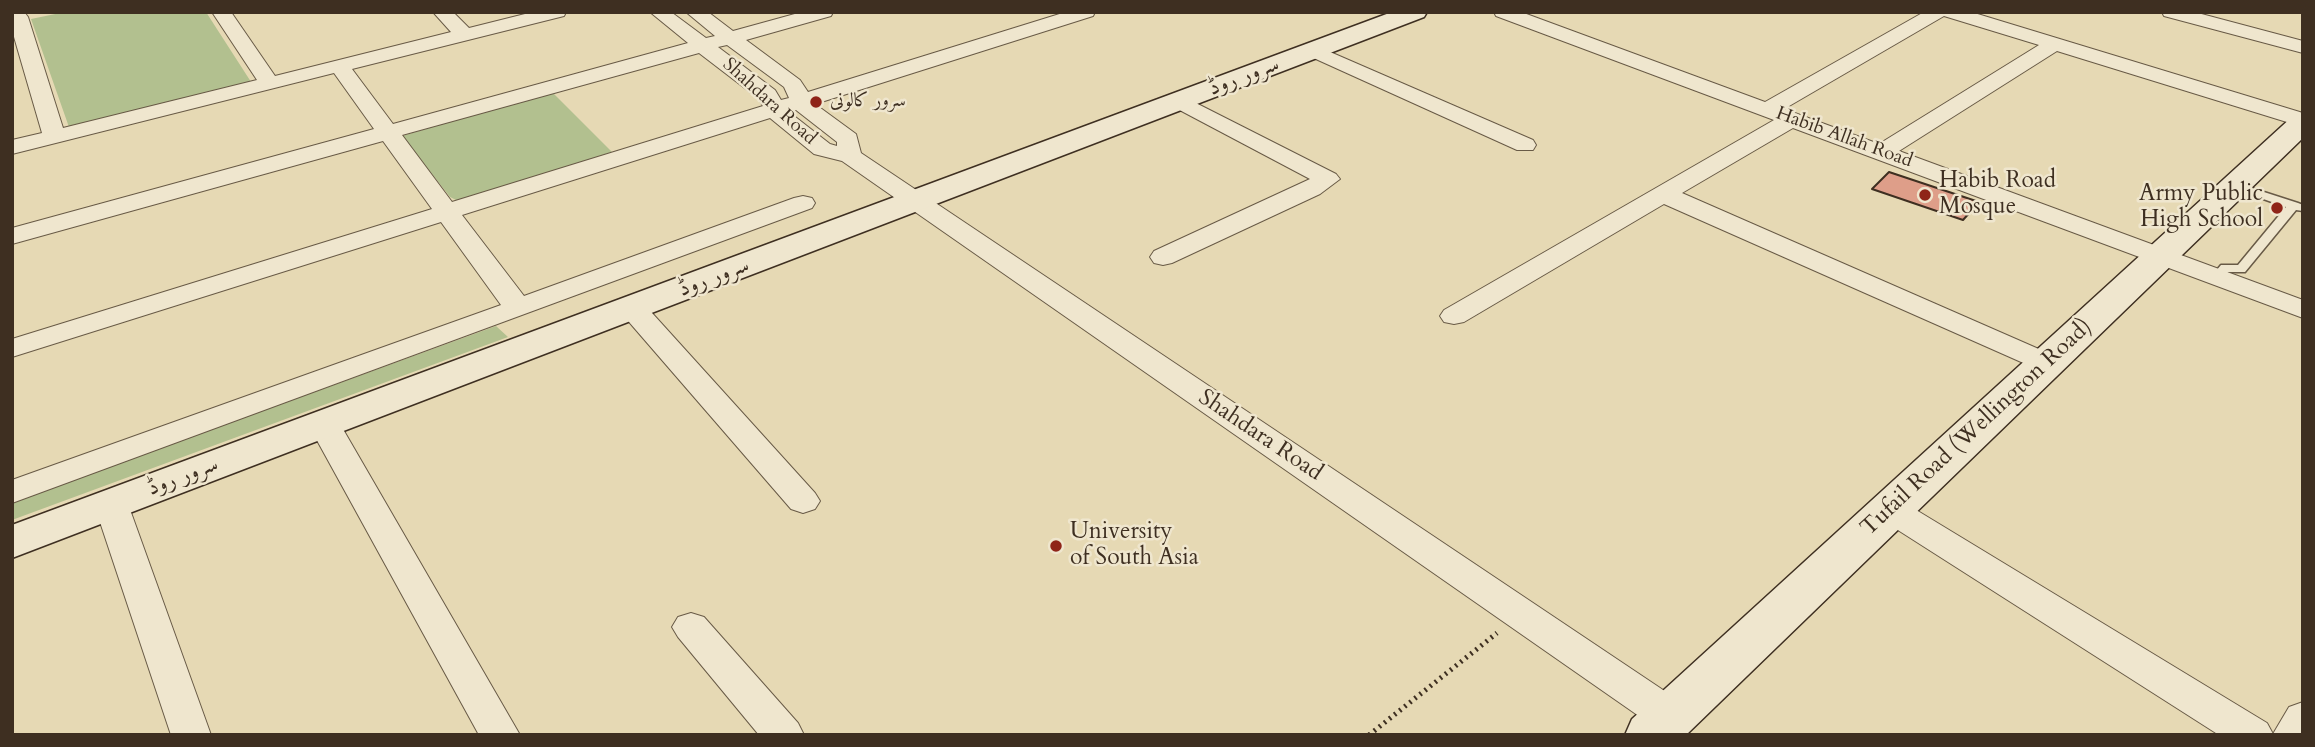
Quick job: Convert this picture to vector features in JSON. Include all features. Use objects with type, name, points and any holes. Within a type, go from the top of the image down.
[{"type":"street","points":[[40,12],[15,17],[55,137]]},
{"type":"street","points":[[221,12],[270,84]]},
{"type":"street","points":[[442,12],[465,35]]},
{"type":"street","points":[[12,147],[557,12]]},
{"type":"street","name":"Shahdara Road","points":[[659,12],[767,95],[791,126],[822,149],[850,156],[1521,614],[1661,726]]},
{"type":"street","name":"Shahdara Road","points":[[695,12],[793,84],[802,102],[815,116],[848,139],[850,156]]},
{"type":"street","points":[[12,236],[824,12]]},
{"type":"street","points":[[12,348],[1086,12]]},
{"type":"street","name":"سرور روڈ","points":[[12,542],[1415,12]]},
{"type":"street","name":"Habib Allah Road","points":[[1503,12],[2303,310]]},
{"type":"street","points":[[1767,110],[1938,12]]},
{"type":"street","points":[[1951,12],[2301,124]]},
{"type":"street","points":[[2171,12],[2303,47]]},
{"type":"street","points":[[1882,152],[2055,44]]},
{"type":"street","points":[[1314,51],[1525,145]]},
{"type":"street","points":[[340,67],[518,308]]},
{"type":"street","points":[[1163,257],[1328,179],[1180,101]]},
{"type":"street","points":[[1454,316],[1792,119]]},
{"type":"street","name":"Tufail Road (Wellington Road)","points":[[1661,726],[2301,124]]},
{"type":"street","points":[[1663,194],[2047,363]]},
{"type":"street","points":[[12,492],[803,203]]},
{"type":"street","points":[[633,309],[803,501]]},
{"type":"street","points":[[324,424],[500,735]]},
{"type":"street","points":[[111,504],[191,735]]},
{"type":"street","points":[[1891,510],[2253,735]]},
{"type":"street","points":[[691,627],[784,735]]},
{"type":"street","points":[[2293,735],[2303,719]]},
{"type":"lane","points":[[2216,278],[2225,268],[2241,269],[2298,207],[2236,186]]},
{"type":"path","points":[[1369,735],[1521,614]]},
{"type":"green space","points":[[65,12],[206,12],[253,85],[70,130],[31,19]]},
{"type":"green space","points":[[552,92],[612,152],[458,201],[450,197],[402,136]]},
{"type":"green space","points":[[496,326],[508,337],[12,520],[12,502]]},
{"type":"building","name":"Habib Road Mosque","points":[[1889,172],[1979,202],[1963,220],[1872,189]]},
{"type":"place","name":"سرور کالونی","points":[[816,102]]},
{"type":"place","name":"Habib Road Mosque","points":[[1925,195]]},
{"type":"place","name":"Army Public High School","points":[[2277,208]]},
{"type":"place","name":"University of South Asia","points":[[1056,546]]}]
